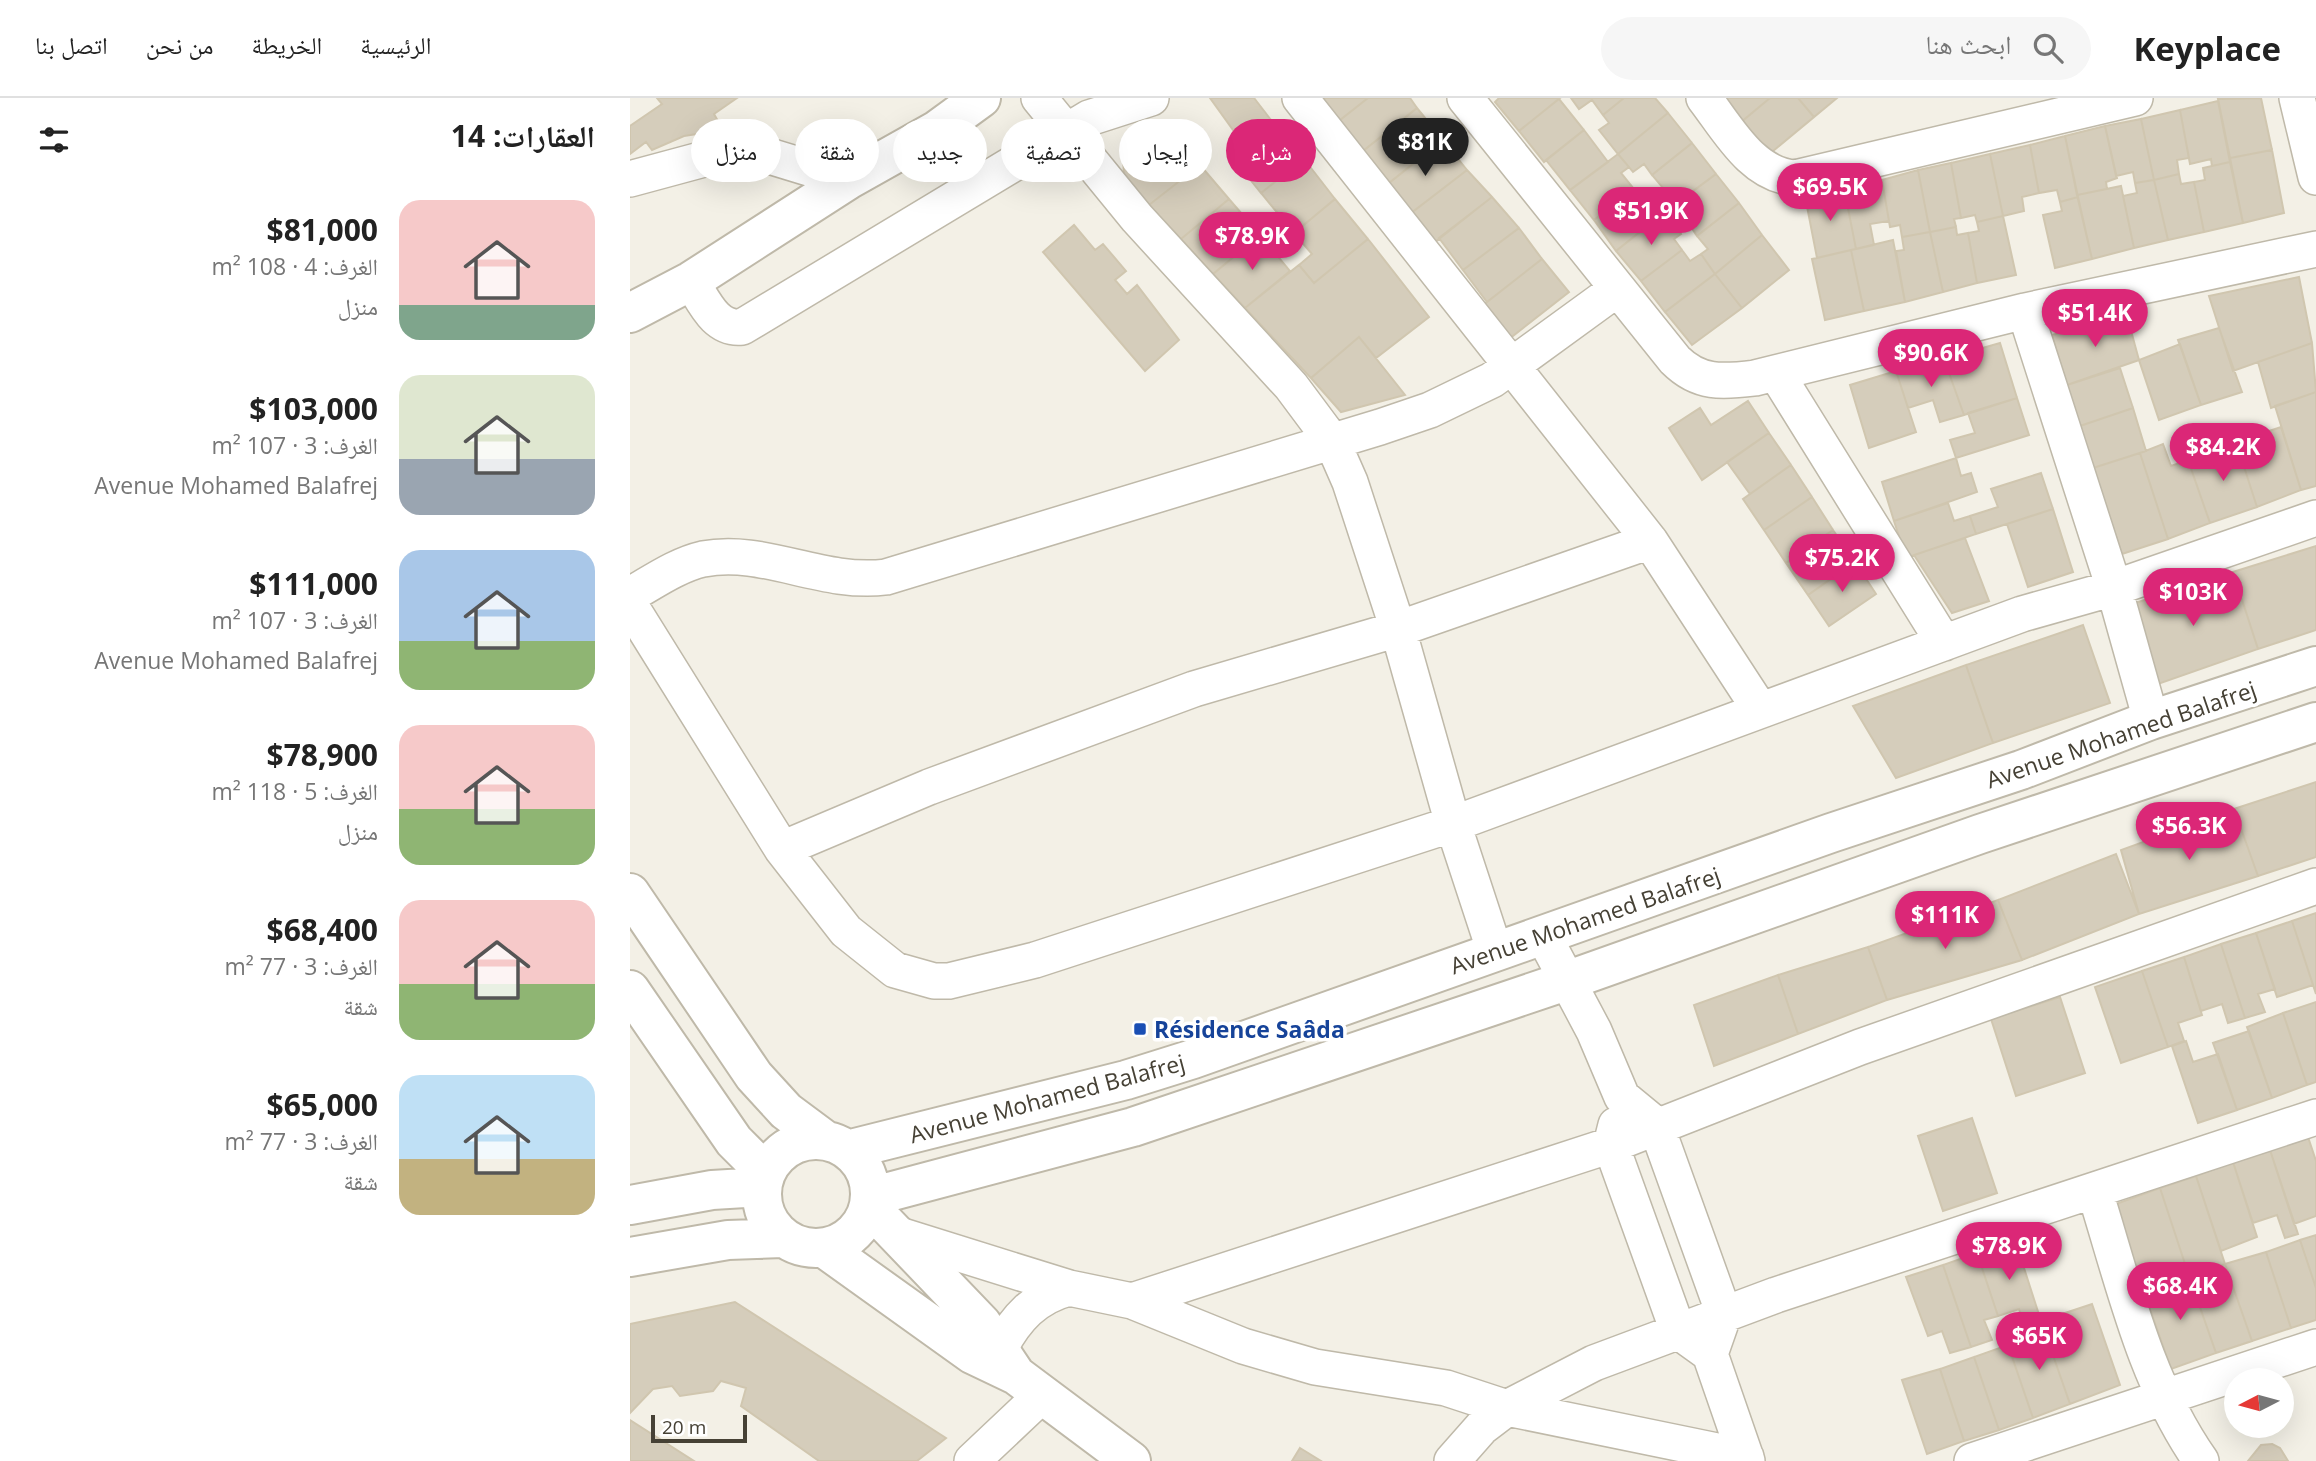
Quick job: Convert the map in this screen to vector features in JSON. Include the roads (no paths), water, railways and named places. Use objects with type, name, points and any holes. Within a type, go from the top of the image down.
[{"type":"street","points":[[879,163],[937,130],[981,98]]},
{"type":"street","points":[[1039,98],[1057,119]]},
{"type":"street","points":[[1087,119],[1151,98]]},
{"type":"street","points":[[1300,98],[1650,541],[1759,708]]},
{"type":"street","points":[[1465,98],[1675,360],[1696,377],[1720,382],[1776,373],[2025,311],[2316,249]]},
{"type":"street","points":[[1704,98],[1757,163],[1784,177],[1795,177],[2135,98]]},
{"type":"street","points":[[2297,98],[2316,177]]},
{"type":"street","points":[[630,179],[704,159],[756,152],[795,164]]},
{"type":"street","points":[[691,281],[718,321],[725,326],[742,327],[1001,171]]},
{"type":"street","points":[[1105,178],[1137,218],[1291,386],[1332,442],[1350,481],[1398,629],[1453,824],[1495,952]]},
{"type":"street","points":[[630,313],[691,281],[845,182]]},
{"type":"street","points":[[630,595],[681,566],[724,557],[767,561],[842,579],[886,577],[1332,442],[1430,410],[1463,396],[1514,366],[1617,289]]},
{"type":"street","points":[[2025,311],[2114,588],[2151,720]]},
{"type":"street","points":[[1776,373],[1944,643]]},
{"type":"street","points":[[630,605],[782,849],[846,931],[869,952],[895,970],[934,981],[949,981],[1035,960],[1453,824],[1759,708],[2022,614],[2114,588],[2316,518]]},
{"type":"street","points":[[782,849],[929,787],[1112,718],[1194,689],[1398,629],[1650,541]]},
{"type":"street","name":"Avenue Mohamed Balafrej","points":[[836,1145],[1126,1080],[2021,770],[2151,720],[2316,666]]},
{"type":"street","name":"Avenue Mohamed Balafrej","points":[[869,1202],[1133,1128],[1566,981],[1849,878],[2316,722]]},
{"type":"street","points":[[1132,1301],[1611,1145],[1656,1125],[1860,1047],[2316,886]]},
{"type":"street","points":[[630,893],[754,1076],[786,1111],[836,1145],[864,1171],[869,1202],[858,1230],[837,1245],[824,1248],[796,1245],[783,1238],[766,1215],[764,1180],[776,1158],[790,1146],[807,1140],[836,1145]]},
{"type":"street","points":[[1543,936],[1594,1031],[1622,1097],[1656,1125],[1724,1314],[1710,1354]]},
{"type":"street","points":[[630,990],[733,1141],[764,1180]]},
{"type":"street","points":[[1622,1097],[1611,1145],[1678,1331],[1710,1354],[1746,1459]]},
{"type":"street","points":[[1452,1461],[1482,1427],[1507,1408],[1594,1363],[1724,1314],[2316,1117]]},
{"type":"street","points":[[630,1205],[764,1180]]},
{"type":"street","points":[[2095,1192],[2148,1364],[2162,1396],[2201,1461]]},
{"type":"street","points":[[869,1202],[982,1324],[1019,1373],[1131,1461]]},
{"type":"street","points":[[899,1235],[1069,1288],[1132,1301],[1243,1346],[1315,1367],[1446,1388],[1507,1408],[1746,1459]]},
{"type":"street","points":[[630,1257],[728,1240],[783,1238]]},
{"type":"street","points":[[824,1248],[972,1354],[1019,1373]]},
{"type":"street","points":[[972,1461],[1019,1373],[1010,1329],[1031,1306],[1052,1293],[1069,1288]]},
{"type":"street","points":[[1972,1461],[2316,1347]]},
{"type":"place","name":"Résidence Saâda","points":[[1140,1029]]}]
